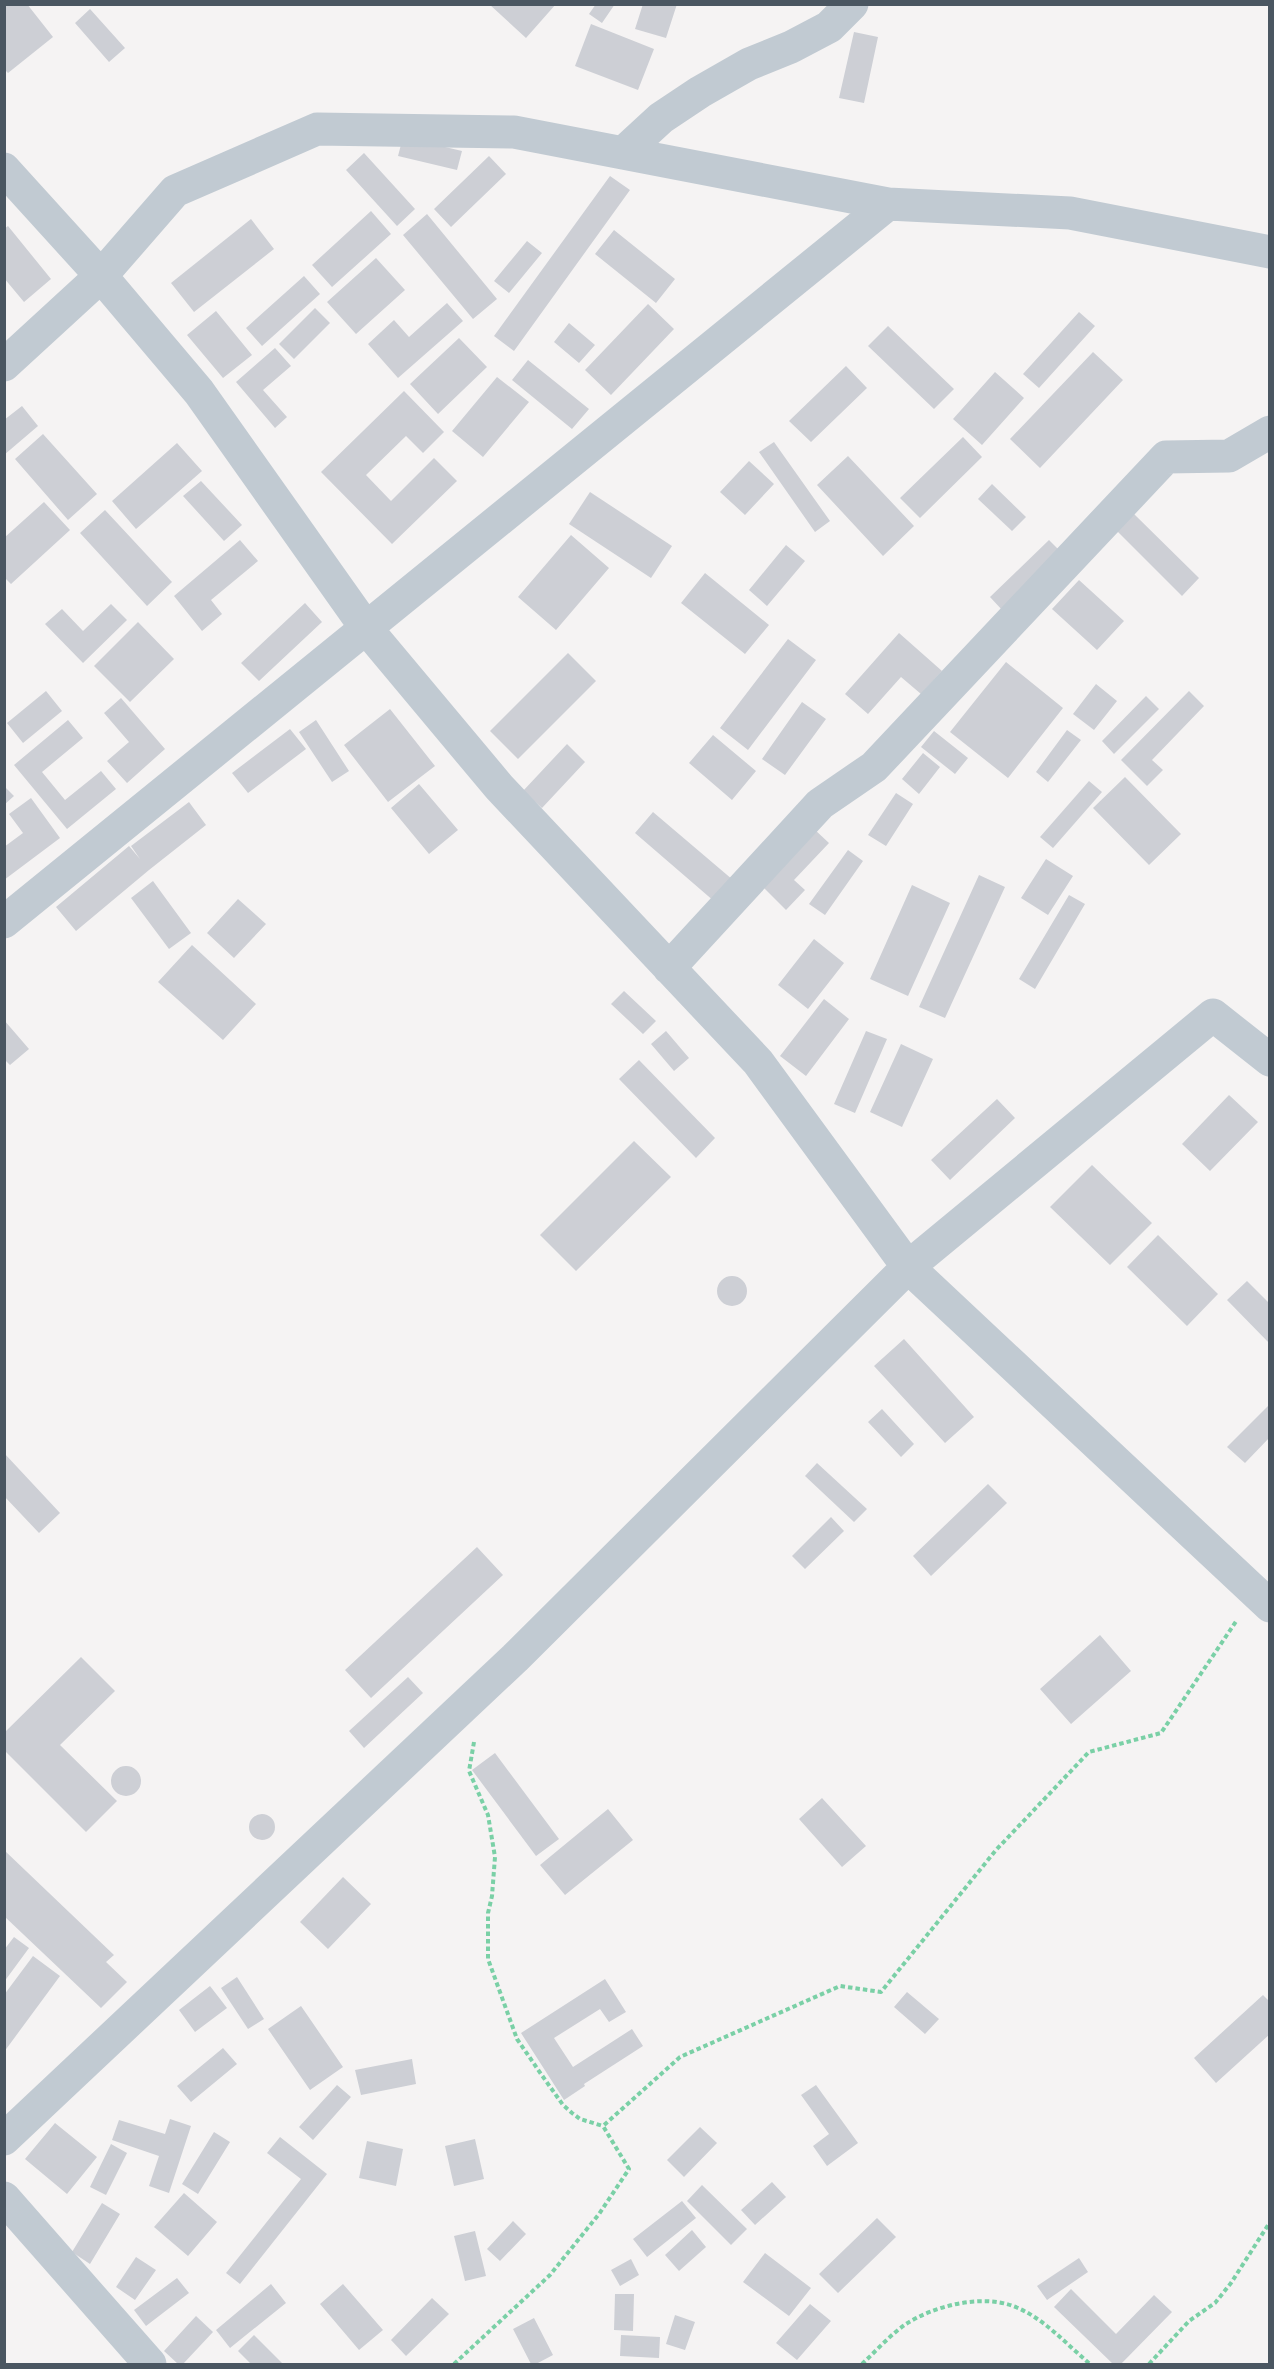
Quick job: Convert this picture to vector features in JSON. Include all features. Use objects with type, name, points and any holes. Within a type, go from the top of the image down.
[{"type":"street","points":[[622,153],[661,118],[700,92],[749,64],[791,47],[829,27],[852,4]]},
{"type":"street","points":[[4,365],[101,276],[175,191],[317,129],[514,132],[888,204],[1070,213],[1269,252]]},
{"type":"street","points":[[4,169],[101,276],[199,392],[366,628],[500,787],[758,1062],[908,1267],[1263,1598]]},
{"type":"street","points":[[4,922],[888,204]]},
{"type":"street","points":[[669,968],[820,804],[874,767],[1166,457],[1229,456],[1269,432]]},
{"type":"street","points":[[4,2139],[515,1658],[908,1267],[1213,1015],[1269,1060]]},
{"type":"street","points":[[4,2198],[150,2364]]},
{"type":"path","points":[[603,2126],[680,2057],[840,1986],[881,1992],[996,1850],[1089,1752],[1161,1733],[1263,1598]]},
{"type":"path","points":[[454,2364],[550,2275],[599,2214],[629,2169],[603,2126],[580,2118],[563,2105],[517,2039],[488,1959],[488,1913],[492,1896],[495,1857],[488,1815],[469,1771],[475,1740]]},
{"type":"path","points":[[1149,2364],[1189,2321],[1215,2303],[1232,2283],[1269,2222]]},
{"type":"path","points":[[862,2364],[904,2325],[917,2318],[947,2307],[980,2301],[1012,2306],[1037,2319],[1090,2364]]},
{"type":"building","points":[[4,4],[27,4],[53,37],[8,73],[4,69]]},
{"type":"building","points":[[489,4],[556,4],[526,38]]},
{"type":"building","points":[[596,4],[615,4],[602,23],[589,14]]},
{"type":"building","points":[[643,4],[677,4],[666,38],[635,29]]},
{"type":"building","points":[[90,9],[125,48],[109,62],[75,23]]},
{"type":"building","points":[[591,24],[654,49],[638,90],[575,66]]},
{"type":"building","points":[[854,32],[878,37],[864,103],[839,98]]},
{"type":"building","points":[[403,137],[462,151],[457,170],[398,156]]},
{"type":"building","points":[[364,153],[415,209],[397,226],[346,170]]},
{"type":"building","points":[[489,156],[506,174],[451,227],[434,209]]},
{"type":"building","points":[[610,176],[630,190],[514,351],[494,336]]},
{"type":"building","points":[[371,211],[391,234],[332,287],[312,265]]},
{"type":"building","points":[[427,214],[497,299],[473,319],[403,235]]},
{"type":"building","points":[[251,219],[274,249],[194,312],[171,283]]},
{"type":"building","points":[[8,226],[51,279],[24,302],[4,278],[4,229]]},
{"type":"building","points":[[614,230],[675,279],[656,303],[595,254]]},
{"type":"building","points":[[527,241],[542,253],[509,293],[494,281]]},
{"type":"building","points":[[376,258],[405,290],[356,334],[327,302]]},
{"type":"building","points":[[304,276],[320,294],[262,346],[246,328]]},
{"type":"building","points":[[447,303],[463,321],[398,378],[368,344],[394,320],[409,337]]},
{"type":"building","points":[[648,304],[674,329],[611,395],[585,370]]},
{"type":"building","points":[[315,308],[330,323],[294,359],[279,344]]},
{"type":"building","points":[[216,311],[252,355],[223,378],[187,335]]},
{"type":"building","points":[[1079,312],[1095,326],[1039,388],[1023,374]]},
{"type":"building","points":[[569,323],[595,345],[579,363],[554,342]]},
{"type":"building","points":[[888,326],[954,389],[934,409],[868,346]]},
{"type":"building","points":[[459,338],[487,367],[438,414],[410,384]]},
{"type":"building","points":[[275,348],[291,366],[263,390],[287,417],[275,428],[236,382]]},
{"type":"building","points":[[1093,352],[1123,380],[1040,468],[1010,439]]},
{"type":"building","points":[[528,360],[589,409],[572,429],[512,380]]},
{"type":"building","points":[[846,366],[867,388],[811,442],[789,421]]},
{"type":"building","points":[[995,372],[1024,398],[982,445],[953,419]]},
{"type":"building","points":[[497,377],[529,402],[483,457],[452,431]]},
{"type":"building","points":[[404,391],[444,432],[423,453],[406,436],[366,475],[391,501],[434,458],[457,481],[392,544],[321,472]]},
{"type":"building","points":[[22,406],[38,426],[4,455],[4,420]]},
{"type":"building","points":[[43,434],[97,494],[68,520],[15,459]]},
{"type":"building","points":[[963,437],[982,457],[920,518],[900,498]]},
{"type":"building","points":[[774,442],[830,521],[815,532],[759,452]]},
{"type":"building","points":[[177,443],[202,471],[136,529],[112,501]]},
{"type":"building","points":[[848,456],[914,526],[883,556],[817,485]]},
{"type":"building","points":[[749,461],[774,484],[745,515],[720,492]]},
{"type":"building","points":[[201,481],[242,525],[224,541],[183,496]]},
{"type":"building","points":[[992,484],[1026,517],[1012,531],[978,499]]},
{"type":"building","points":[[590,492],[672,546],[651,578],[569,524]]},
{"type":"building","points":[[44,502],[70,530],[11,584],[4,577],[4,538]]},
{"type":"building","points":[[105,510],[172,582],[147,606],[80,533]]},
{"type":"building","points":[[1134,514],[1199,578],[1182,596],[1117,531]]},
{"type":"building","points":[[571,535],[609,568],[556,630],[518,597]]},
{"type":"building","points":[[240,540],[258,561],[211,600],[222,614],[202,631],[174,596]]},
{"type":"building","points":[[1049,540],[1063,554],[1003,611],[990,597]]},
{"type":"building","points":[[786,545],[805,561],[767,606],[749,590]]},
{"type":"building","points":[[705,573],[769,625],[745,654],[681,603]]},
{"type":"building","points":[[1079,580],[1124,621],[1097,650],[1052,609]]},
{"type":"building","points":[[305,603],[322,622],[259,681],[241,663]]},
{"type":"building","points":[[111,604],[127,620],[83,663],[45,624],[62,609],[83,631]]},
{"type":"building","points":[[138,622],[174,659],[130,702],[94,666]]},
{"type":"building","points":[[899,633],[942,671],[921,694],[901,677],[868,714],[845,694]]},
{"type":"building","points":[[788,639],[816,660],[748,750],[720,728]]},
{"type":"building","points":[[568,653],[596,681],[518,759],[490,731]]},
{"type":"building","points":[[1006,662],[1063,708],[1008,778],[950,732]]},
{"type":"building","points":[[1096,684],[1117,701],[1094,730],[1073,714]]},
{"type":"building","points":[[46,691],[62,711],[23,743],[7,723]]},
{"type":"building","points":[[1189,691],[1204,706],[1152,760],[1163,770],[1147,786],[1121,760]]},
{"type":"building","points":[[1146,696],[1159,709],[1114,754],[1102,741]]},
{"type":"building","points":[[121,698],[165,749],[127,783],[107,761],[129,742],[104,713]]},
{"type":"building","points":[[802,702],[826,719],[785,775],[762,759]]},
{"type":"building","points":[[390,709],[435,766],[388,802],[344,745]]},
{"type":"building","points":[[68,720],[83,738],[42,772],[65,800],[101,771],[116,789],[67,829],[14,765]]},
{"type":"building","points":[[316,720],[349,771],[332,782],[299,732]]},
{"type":"building","points":[[290,729],[306,749],[248,793],[232,773]]},
{"type":"building","points":[[1067,730],[1081,740],[1048,782],[1036,772]]},
{"type":"building","points":[[934,731],[968,758],[955,774],[921,747]]},
{"type":"building","points":[[713,735],[756,771],[732,800],[689,763]]},
{"type":"building","points":[[567,744],[585,762],[542,808],[523,791]]},
{"type":"building","points":[[923,753],[940,767],[919,794],[902,779]]},
{"type":"building","points":[[1125,777],[1181,834],[1149,865],[1093,808]]},
{"type":"building","points":[[1089,781],[1102,792],[1053,848],[1040,837]]},
{"type":"building","points":[[419,784],[458,830],[429,854],[391,808]]},
{"type":"building","points":[[4,786],[14,796],[4,805]]},
{"type":"building","points":[[896,793],[913,804],[886,846],[868,835]]},
{"type":"building","points":[[31,798],[60,838],[4,880],[4,847],[23,833],[9,814]]},
{"type":"building","points":[[189,802],[206,825],[76,931],[56,907],[129,846],[140,859],[131,846]]},
{"type":"building","points":[[653,812],[733,880],[715,902],[635,833]]},
{"type":"building","points":[[814,829],[829,843],[794,880],[805,890],[786,910],[761,885]]},
{"type":"building","points":[[848,850],[863,861],[825,915],[809,904]]},
{"type":"building","points":[[1046,859],[1073,876],[1048,915],[1021,898]]},
{"type":"building","points":[[979,875],[1005,887],[945,1018],[919,1007]]},
{"type":"building","points":[[153,881],[191,933],[169,949],[131,898]]},
{"type":"building","points":[[912,885],[950,903],[908,996],[870,979]]},
{"type":"building","points":[[1069,895],[1085,904],[1035,989],[1019,979]]},
{"type":"building","points":[[238,899],[266,924],[234,958],[207,933]]},
{"type":"building","points":[[814,939],[844,963],[808,1009],[778,985]]},
{"type":"building","points":[[192,945],[256,1004],[223,1040],[158,982]]},
{"type":"building","points":[[624,991],[656,1021],[643,1034],[611,1004]]},
{"type":"building","points":[[824,999],[849,1019],[806,1076],[780,1056]]},
{"type":"building","points":[[4,1020],[29,1049],[10,1065],[4,1059]]},
{"type":"building","points":[[666,1031],[689,1058],[674,1071],[651,1044]]},
{"type":"building","points":[[866,1031],[887,1039],[855,1113],[834,1104]]},
{"type":"building","points":[[901,1044],[933,1059],[902,1127],[870,1112]]},
{"type":"building","points":[[639,1060],[715,1138],[696,1158],[619,1079]]},
{"type":"building","points":[[1229,1095],[1258,1122],[1210,1171],[1182,1144]]},
{"type":"building","points":[[997,1099],[1015,1118],[950,1180],[931,1160]]},
{"type":"building","points":[[634,1141],[671,1177],[576,1271],[540,1235]]},
{"type":"building","points":[[1092,1165],[1152,1223],[1110,1265],[1050,1207]]},
{"type":"building","points":[[1158,1235],[1218,1294],[1187,1326],[1127,1267]]},
{"type":"building","points":[[732,1276],[738,1277],[746,1285],[746,1297],[738,1305],[732,1306],[726,1305],[718,1297],[717,1291],[718,1285],[726,1277]]},
{"type":"building","points":[[1247,1281],[1270,1304],[1270,1344],[1227,1300]]},
{"type":"building","points":[[904,1339],[974,1417],[945,1443],[874,1366]]},
{"type":"building","points":[[1270,1404],[1270,1437],[1245,1463],[1227,1447]]},
{"type":"building","points":[[882,1409],[914,1444],[901,1457],[868,1422]]},
{"type":"building","points":[[4,1453],[60,1513],[39,1533],[4,1496]]},
{"type":"building","points":[[817,1463],[867,1509],[854,1522],[805,1476]]},
{"type":"building","points":[[988,1484],[1007,1503],[931,1576],[913,1556]]},
{"type":"building","points":[[831,1517],[844,1531],[805,1569],[792,1556]]},
{"type":"building","points":[[477,1547],[503,1575],[371,1698],[345,1670]]},
{"type":"building","points":[[1100,1635],[1131,1671],[1071,1724],[1040,1689]]},
{"type":"building","points":[[81,1657],[115,1691],[60,1745],[117,1801],[86,1832],[4,1750],[4,1733]]},
{"type":"building","points":[[408,1677],[423,1693],[364,1748],[349,1731]]},
{"type":"building","points":[[495,1753],[559,1839],[536,1856],[472,1770]]},
{"type":"building","points":[[126,1766],[132,1767],[140,1775],[140,1787],[132,1795],[126,1796],[120,1795],[112,1787],[111,1781],[112,1775],[120,1767]]},
{"type":"building","points":[[822,1798],[866,1846],[842,1867],[799,1819]]},
{"type":"building","points":[[608,1809],[633,1840],[565,1895],[540,1865]]},
{"type":"building","points":[[262,1814],[271,1818],[275,1827],[271,1836],[262,1840],[253,1836],[249,1827],[253,1818]]},
{"type":"building","points":[[4,1850],[114,1955],[106,1962],[127,1982],[101,2008],[4,1916]]},
{"type":"building","points":[[343,1877],[371,1904],[328,1949],[300,1922]]},
{"type":"building","points":[[14,1937],[29,1948],[4,1982],[4,1950]]},
{"type":"building","points":[[33,1956],[60,1976],[4,2052],[4,1995]]},
{"type":"building","points":[[237,1977],[264,2019],[248,2029],[221,1988]]},
{"type":"building","points":[[605,1979],[626,2012],[609,2022],[600,2009],[554,2038],[573,2067],[632,2029],[643,2046],[584,2084],[585,2086],[564,2100],[521,2033]]},
{"type":"building","points":[[210,1986],[227,2008],[195,2032],[179,2010]]},
{"type":"building","points":[[907,1992],[939,2019],[925,2034],[894,2007]]},
{"type":"building","points":[[1263,1995],[1270,2002],[1270,2034],[1216,2083],[1194,2058]]},
{"type":"building","points":[[301,2006],[343,2067],[310,2090],[268,2029]]},
{"type":"building","points":[[223,2048],[237,2064],[191,2102],[177,2086]]},
{"type":"building","points":[[412,2059],[416,2084],[361,2095],[355,2070]]},
{"type":"building","points":[[337,2085],[351,2097],[313,2140],[299,2127]]},
{"type":"building","points":[[816,2085],[858,2143],[827,2166],[813,2146],[829,2134],[801,2095]]},
{"type":"building","points":[[170,2119],[191,2126],[169,2193],[149,2186],[159,2156],[112,2140],[119,2120],[165,2134]]},
{"type":"building","points":[[55,2123],[97,2157],[67,2194],[25,2159]]},
{"type":"building","points":[[700,2127],[717,2143],[684,2177],[667,2160]]},
{"type":"building","points":[[214,2132],[230,2142],[198,2194],[182,2184]]},
{"type":"building","points":[[280,2137],[327,2174],[240,2284],[226,2273],[301,2179],[267,2153]]},
{"type":"building","points":[[475,2139],[484,2179],[454,2186],[445,2146]]},
{"type":"building","points":[[367,2141],[403,2149],[396,2186],[359,2178]]},
{"type":"building","points":[[111,2144],[127,2153],[106,2195],[90,2187]]},
{"type":"building","points":[[772,2182],[786,2197],[755,2225],[741,2210]]},
{"type":"building","points":[[702,2185],[747,2229],[731,2245],[687,2201]]},
{"type":"building","points":[[184,2193],[217,2222],[188,2256],[154,2227]]},
{"type":"building","points":[[682,2201],[696,2218],[647,2257],[633,2239]]},
{"type":"building","points":[[102,2203],[120,2214],[90,2264],[72,2252]]},
{"type":"building","points":[[877,2218],[896,2237],[838,2293],[819,2274]]},
{"type":"building","points":[[513,2221],[526,2234],[500,2261],[487,2249]]},
{"type":"building","points":[[692,2230],[706,2247],[679,2271],[665,2255]]},
{"type":"building","points":[[475,2231],[486,2276],[465,2281],[454,2236]]},
{"type":"building","points":[[765,2253],[811,2288],[789,2316],[743,2282]]},
{"type":"building","points":[[136,2257],[156,2270],[135,2300],[116,2287]]},
{"type":"building","points":[[1079,2258],[1088,2272],[1047,2300],[1037,2286]]},
{"type":"building","points":[[631,2259],[639,2275],[620,2286],[611,2270]]},
{"type":"building","points":[[177,2278],[189,2293],[146,2326],[134,2310]]},
{"type":"building","points":[[271,2284],[286,2303],[230,2348],[216,2330]]},
{"type":"building","points":[[343,2284],[383,2330],[359,2350],[320,2304]]},
{"type":"building","points":[[1071,2289],[1116,2334],[1154,2295],[1172,2312],[1121,2364],[1113,2364],[1054,2307]]},
{"type":"building","points":[[615,2294],[634,2294],[633,2331],[614,2330]]},
{"type":"building","points":[[432,2298],[449,2314],[406,2356],[391,2340]]},
{"type":"building","points":[[810,2304],[831,2321],[797,2360],[776,2343]]},
{"type":"building","points":[[675,2315],[695,2322],[685,2350],[666,2344]]},
{"type":"building","points":[[196,2316],[213,2332],[183,2364],[178,2364],[164,2351]]},
{"type":"building","points":[[534,2318],[553,2355],[536,2364],[531,2364],[513,2329]]},
{"type":"building","points":[[254,2335],[283,2364],[251,2364],[238,2351]]},
{"type":"building","points":[[621,2335],[660,2337],[659,2358],[620,2356]]}]
